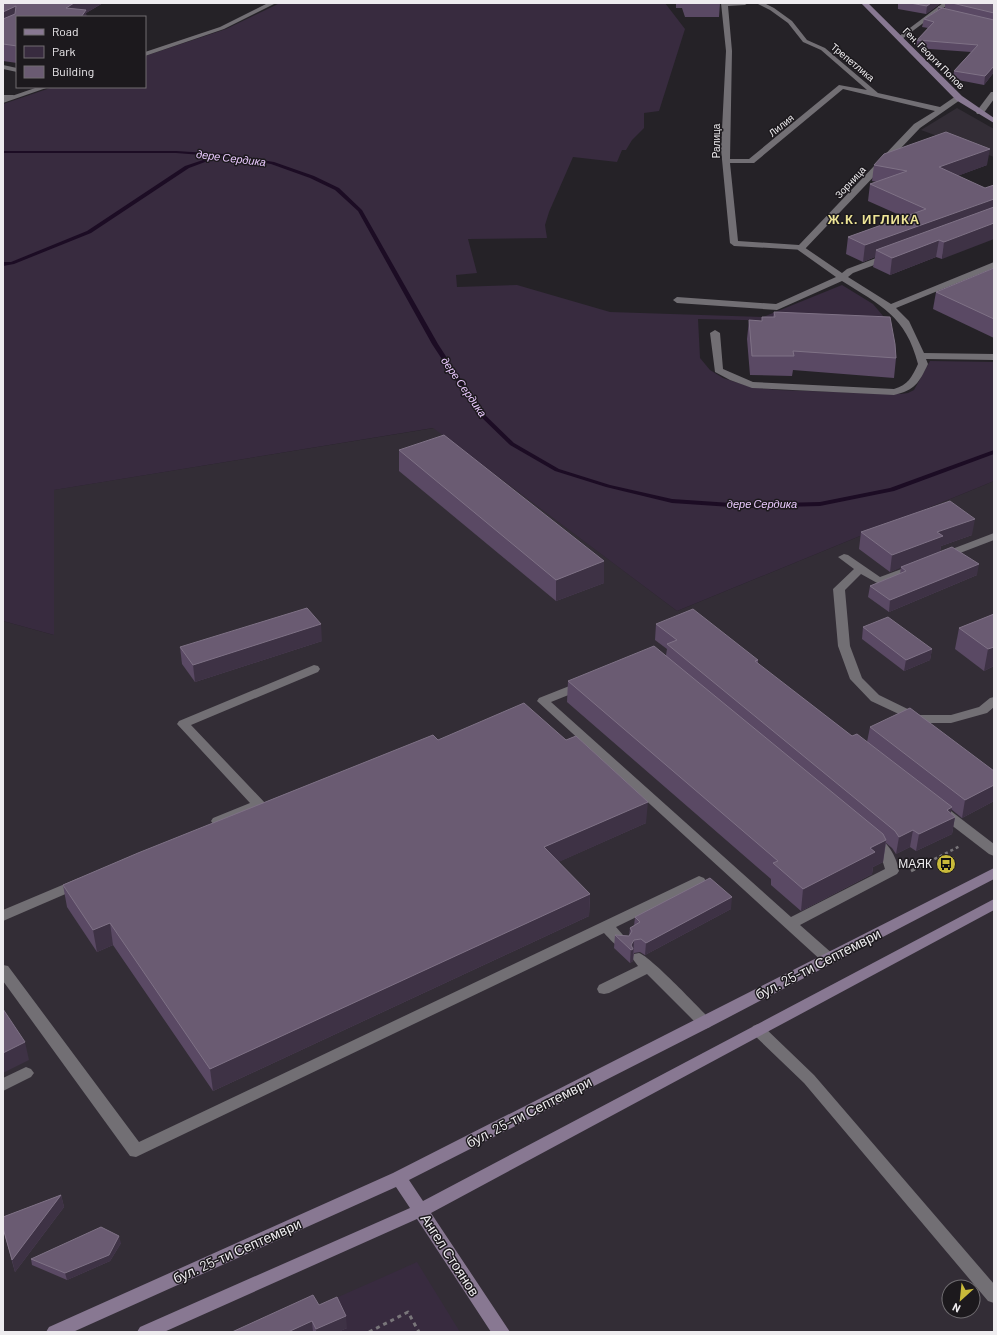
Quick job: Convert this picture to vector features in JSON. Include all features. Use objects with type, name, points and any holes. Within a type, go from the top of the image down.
[{"type":"main road","name":"Ген. Георги Попов","points":[[864,3],[959,98],[994,121]]},
{"type":"main road","name":"бул. 25-ти Септември","points":[[55,1332],[398,1178],[705,1023],[994,873]]},
{"type":"main road","points":[[146,1332],[421,1210],[994,904]]},
{"type":"main road","name":"Ангел Стоянов","points":[[398,1178],[502,1332]]},
{"type":"street","points":[[146,54],[222,28],[273,3]]},
{"type":"street","points":[[724,3],[745,3]]},
{"type":"street","name":"Ралица","points":[[724,3],[729,51],[726,161],[734,243],[802,248]]},
{"type":"street","name":"Трепетлика","points":[[759,3],[772,9],[790,22],[805,41],[823,49],[877,95]]},
{"type":"street","points":[[900,38],[940,12],[947,3]]},
{"type":"street","points":[[146,48],[161,48]]},
{"type":"street","points":[[3,67],[16,70]]},
{"type":"street","name":"Трепетлика","points":[[842,87],[942,110]]},
{"type":"street","name":"Лилия","points":[[726,161],[751,161],[842,87]]},
{"type":"street","points":[[3,101],[42,88]]},
{"type":"street","points":[[980,112],[994,94]]},
{"type":"street","points":[[3,97],[13,98]]},
{"type":"street","name":"Зорница","points":[[802,248],[917,126],[959,98]]},
{"type":"street","points":[[715,332],[718,370],[733,378],[752,385],[894,392],[908,388],[916,379],[923,364],[921,356],[904,321],[890,307],[842,277],[802,248]]},
{"type":"street","points":[[677,300],[777,307],[842,277],[850,271],[900,252]]},
{"type":"street","points":[[890,307],[994,265]]},
{"type":"street","points":[[921,356],[994,357]]},
{"type":"street","points":[[844,557],[879,581],[994,536]]},
{"type":"street","points":[[860,569],[839,589],[844,646],[856,680],[865,689],[875,698],[918,719],[951,719],[983,710],[994,700]]},
{"type":"street","points":[[207,826],[258,804],[183,724],[314,669]]},
{"type":"street","points":[[593,680],[543,701],[829,959]]},
{"type":"street","points":[[931,803],[994,851]]},
{"type":"street","points":[[790,924],[892,871],[892,863],[886,852],[861,831]]},
{"type":"street","points":[[3,916],[91,878]]},
{"type":"street","points":[[3,970],[136,1151],[699,881]]},
{"type":"street","points":[[606,926],[623,943]]},
{"type":"street","points":[[604,989],[644,962],[705,1023]]},
{"type":"street","points":[[758,1030],[809,1079],[994,1296]]},
{"type":"street","points":[[3,1085],[26,1073]]},
{"type":"path","points":[[906,873],[962,845]]},
{"type":"path","points":[[369,1332],[408,1312],[419,1332]]},
{"type":"shaded area","points":[[957,108],[994,129],[994,157],[921,130]]},
{"type":"shaded area","points":[[434,428],[677,611],[994,481],[994,1332],[3,1332],[3,621],[54,635],[53,490]]},
{"type":"green space","points":[[280,3],[665,3],[685,29],[659,111],[644,113],[644,128],[632,140],[626,150],[622,150],[617,162],[573,157],[549,212],[545,225],[547,238],[468,239],[477,273],[456,275],[457,287],[517,285],[610,312],[763,317],[842,285],[873,304],[889,323],[698,319],[700,358],[710,370],[723,378],[751,387],[778,390],[901,394],[914,390],[930,361],[994,362],[994,481],[677,611],[433,428],[54,490],[54,635],[3,621],[3,104],[50,88],[146,88],[146,56],[226,29]]},
{"type":"green space","points":[[417,1262],[460,1332],[261,1332],[275,1325]]},
{"type":"building","points":[[3,3],[74,3],[66,8],[86,10],[82,16],[16,16],[16,46],[3,44],[3,19],[15,14],[16,6],[3,12]]},
{"type":"building","points":[[910,3],[931,3],[927,6]]},
{"type":"building","points":[[952,3],[994,3],[994,13]]},
{"type":"building","points":[[938,7],[994,20],[994,66],[985,76],[954,71],[978,45],[917,40],[934,22],[924,19],[942,8]]},
{"type":"building","points":[[946,132],[990,149],[939,167],[985,188],[994,185],[994,199],[865,245],[848,237],[926,209],[870,184],[907,171],[874,165],[884,154]]},
{"type":"building","points":[[994,207],[994,223],[944,242],[939,240],[892,258],[876,250]]},
{"type":"building","points":[[994,268],[994,319],[936,292]]},
{"type":"building","points":[[774,312],[890,317],[896,358],[793,351],[794,356],[752,356],[749,320],[762,321],[762,317],[775,317]]},
{"type":"building","points":[[444,435],[604,561],[556,580],[399,450]]},
{"type":"building","points":[[950,501],[975,519],[937,532],[943,536],[892,555],[861,532]]},
{"type":"building","points":[[952,547],[979,564],[890,600],[870,586],[906,571],[901,567]]},
{"type":"building","points":[[307,608],[321,624],[193,665],[180,647]]},
{"type":"building","points":[[693,609],[758,660],[755,661],[852,736],[857,734],[952,807],[947,810],[955,817],[919,834],[913,830],[899,837],[895,831],[667,644],[677,640],[656,624]]},
{"type":"building","points":[[994,614],[994,647],[988,649],[959,628]]},
{"type":"building","points":[[888,617],[932,649],[906,660],[863,627]]},
{"type":"building","points":[[654,646],[883,834],[886,840],[870,848],[875,852],[803,889],[773,863],[778,861],[568,681]]},
{"type":"building","points":[[524,703],[566,740],[576,736],[648,802],[544,847],[590,894],[210,1069],[110,923],[93,930],[63,885],[138,853],[433,735],[438,740]]},
{"type":"building","points":[[910,708],[994,771],[994,785],[965,800],[870,727]]},
{"type":"building","points":[[710,878],[732,897],[646,943],[641,939],[634,940],[631,945],[633,949],[631,950],[615,935],[629,936],[632,931],[630,928],[640,922],[635,917]]},
{"type":"building","points":[[3,1009],[25,1042],[3,1053]]},
{"type":"building","points":[[61,1195],[12,1260],[3,1228],[3,1217]]},
{"type":"building","points":[[101,1227],[119,1236],[109,1255],[65,1273],[31,1259]]},
{"type":"building","points":[[313,1295],[319,1305],[337,1297],[346,1316],[316,1329],[312,1321],[288,1332],[232,1332]]},
{"type":"waterway","name":"дере Сердика","points":[[3,152],[176,152],[224,155],[272,163],[312,177],[337,189],[360,210],[435,344],[480,413],[512,444],[557,470],[608,486],[672,501],[746,506],[820,504],[892,490],[994,452]]},
{"type":"waterway","points":[[3,264],[12,263],[89,232],[187,167],[219,156]]},
{"type":"place","name":"МАЯК","points":[[946,864]]},
{"type":"district","name":"Ж.К. ИГЛИКА","points":[[874,219]]}]
